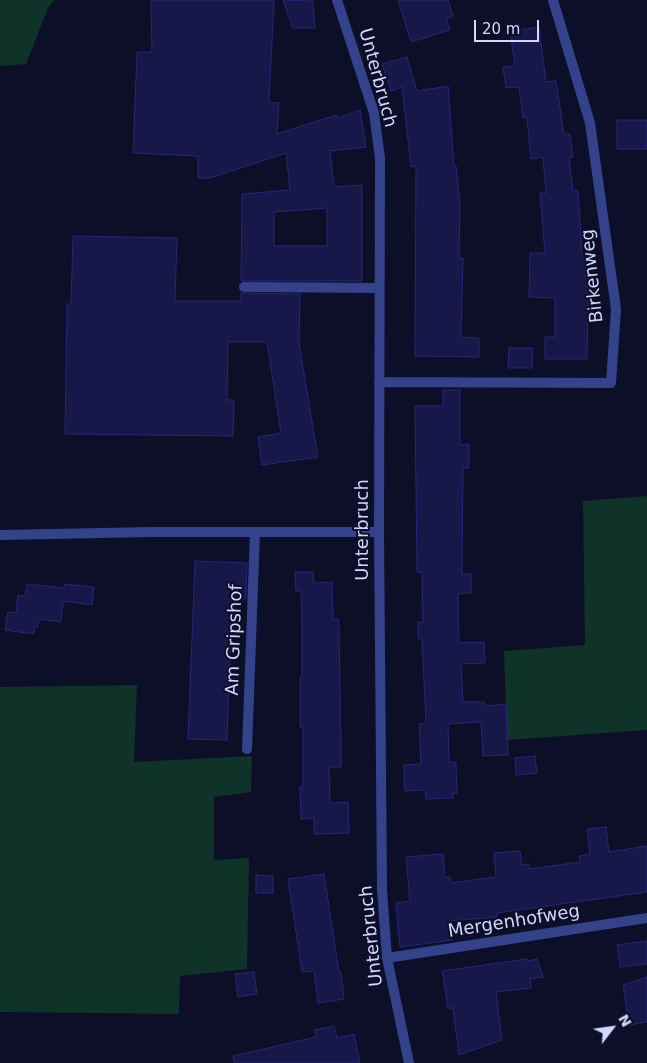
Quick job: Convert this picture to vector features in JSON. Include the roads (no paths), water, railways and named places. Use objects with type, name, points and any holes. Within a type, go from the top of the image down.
[{"type":"street","name":"Unterbruch","points":[[338,0],[374,113],[380,158],[379,532],[382,890],[387,958],[409,1063]]},
{"type":"street","name":"Birkenweg","points":[[379,382],[611,383],[616,309],[590,123],[554,0]]},
{"type":"street","points":[[244,287],[379,288]]},
{"type":"street","points":[[0,535],[152,532],[379,532]]},
{"type":"street","name":"Am Gripshof","points":[[247,749],[255,532]]},
{"type":"street","name":"Mergenhofweg","points":[[387,958],[647,918]]}]
